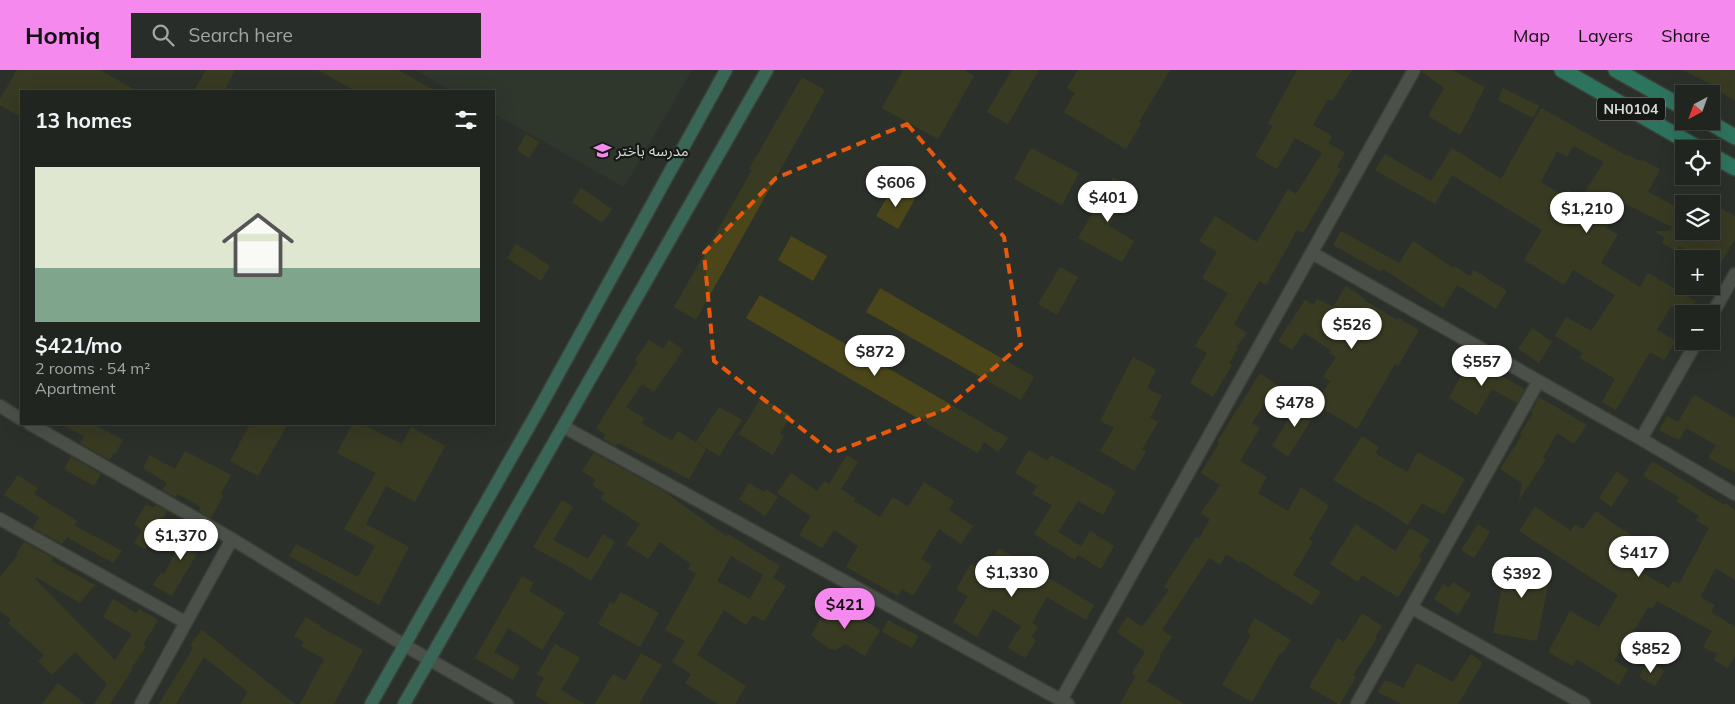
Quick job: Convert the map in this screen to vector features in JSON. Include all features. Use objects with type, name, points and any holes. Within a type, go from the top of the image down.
[{"type":"highway","name":"NH0104","points":[[1562,70],[1684,140]]},
{"type":"highway","name":"NH0104","points":[[1616,70],[1675,103]]},
{"type":"highway","points":[[1720,128],[1735,137]]},
{"type":"highway","points":[[1720,160],[1735,168]]},
{"type":"main road","points":[[371,704],[539,409],[726,70]]},
{"type":"main road","points":[[404,704],[767,70]]},
{"type":"street","points":[[564,426],[1064,702],[1414,70]]},
{"type":"street","points":[[1312,254],[1642,439],[1735,494]]},
{"type":"street","points":[[1717,305],[1735,274]]},
{"type":"street","points":[[1642,439],[1692,350]]},
{"type":"street","points":[[1357,704],[1538,382]]},
{"type":"street","points":[[0,406],[20,418]]},
{"type":"street","points":[[32,425],[232,539],[404,644],[507,704]]},
{"type":"street","points":[[0,520],[185,622]]},
{"type":"street","points":[[141,704],[232,539]]},
{"type":"street","points":[[1412,608],[1584,704]]},
{"type":"highlighted area","points":[[907,124],[1004,237],[1021,345],[946,409],[833,453],[714,361],[704,253],[776,178]]},
{"type":"shaded area","name":"مدرسه باختر","points":[[415,70],[692,70],[624,187],[495,115],[495,90],[451,90]]},
{"type":"building","points":[[17,70],[100,70],[135,90],[20,90],[20,116],[0,105],[0,99]]},
{"type":"building","points":[[206,70],[235,70],[225,90],[195,90]]},
{"type":"building","points":[[318,70],[398,70],[433,90],[354,90]]},
{"type":"building","points":[[903,70],[964,70],[974,76],[938,139],[882,108]]},
{"type":"building","points":[[1012,70],[1039,70],[1008,124],[987,112]]},
{"type":"building","points":[[1078,70],[1170,70],[1139,122],[1141,124],[1126,149],[1064,112],[1075,93],[1067,88]]},
{"type":"building","points":[[1297,70],[1352,70],[1332,101],[1328,99],[1313,125],[1332,136],[1328,143],[1345,153],[1337,167],[1341,169],[1303,233],[1297,230],[1266,285],[1259,281],[1234,324],[1247,333],[1236,347],[1238,348],[1229,363],[1232,365],[1213,397],[1190,383],[1207,353],[1195,346],[1228,293],[1202,278],[1217,252],[1199,241],[1215,216],[1257,242],[1288,189],[1296,194],[1322,153],[1295,138],[1277,169],[1255,156],[1273,126],[1268,123]]},
{"type":"building","points":[[1422,70],[1452,70],[1485,87],[1460,135],[1428,116],[1444,88],[1422,72]]},
{"type":"building","points":[[1683,70],[1735,70],[1735,101],[1720,92],[1720,85],[1713,85]]},
{"type":"building","points":[[802,77],[825,90],[696,320],[674,307],[752,170],[749,169]]},
{"type":"building","points":[[1503,88],[1539,106],[1533,118],[1498,100]]},
{"type":"building","points":[[1541,108],[1627,156],[1642,160],[1660,169],[1648,192],[1675,206],[1675,240],[1720,240],[1720,208],[1735,216],[1735,239],[1720,265],[1720,250],[1686,250],[1679,246],[1675,250],[1662,243],[1665,238],[1654,231],[1669,231],[1672,227],[1622,202],[1606,228],[1618,234],[1601,263],[1640,287],[1648,273],[1675,289],[1675,295],[1686,295],[1696,301],[1694,305],[1675,305],[1675,308],[1671,306],[1657,330],[1675,340],[1675,343],[1664,360],[1650,352],[1616,410],[1602,402],[1615,379],[1580,358],[1583,353],[1555,336],[1566,317],[1591,331],[1615,295],[1573,270],[1564,285],[1524,260],[1542,230],[1452,175],[1435,204],[1375,170],[1385,154],[1431,181],[1452,148],[1501,179]],"holes":[[[1573,146],[1604,162],[1581,198],[1568,189],[1564,196],[1541,182],[1557,151],[1567,157]]]},
{"type":"building","points":[[526,134],[539,142],[529,158],[517,150]]},
{"type":"building","points":[[1031,148],[1079,173],[1062,205],[1014,179]]},
{"type":"building","points":[[1113,177],[1131,187],[1109,226],[1134,241],[1122,262],[1078,238]]},
{"type":"building","points":[[893,187],[915,199],[898,229],[876,216]]},
{"type":"building","points":[[581,188],[612,209],[602,223],[572,202]]},
{"type":"building","points":[[1341,231],[1399,263],[1413,241],[1453,268],[1454,266],[1470,276],[1474,270],[1507,291],[1496,309],[1457,285],[1443,308],[1383,269],[1381,272],[1333,245]]},
{"type":"building","points":[[791,236],[827,256],[813,281],[778,260]]},
{"type":"building","points":[[516,244],[550,266],[541,281],[507,258]]},
{"type":"building","points":[[1060,267],[1078,277],[1057,315],[1038,304]]},
{"type":"building","points":[[1346,286],[1364,300],[1397,320],[1398,318],[1419,330],[1398,366],[1395,364],[1357,429],[1315,404],[1330,381],[1323,377],[1336,357],[1329,353],[1331,350],[1304,333],[1292,350],[1278,341],[1305,300],[1314,305],[1317,299],[1333,307]]},
{"type":"building","points":[[880,288],[1034,377],[1021,400],[866,312]]},
{"type":"building","points":[[760,295],[1008,438],[998,452],[984,442],[978,453],[912,415],[746,318]]},
{"type":"building","points":[[1532,328],[1552,342],[1539,363],[1518,349]]},
{"type":"building","points":[[649,340],[663,349],[669,340],[683,350],[654,392],[642,384],[626,407],[644,418],[641,423],[672,441],[678,431],[706,449],[689,479],[618,443],[616,446],[603,439],[606,435],[596,428],[638,362],[635,360]]},
{"type":"building","points":[[1133,357],[1156,370],[1147,388],[1162,396],[1150,418],[1158,422],[1142,449],[1146,452],[1134,471],[1100,451],[1114,428],[1100,421]]},
{"type":"building","points":[[1470,359],[1525,389],[1517,403],[1492,389],[1477,415],[1449,398]]},
{"type":"building","points":[[1260,373],[1277,385],[1252,423],[1260,428],[1240,461],[1267,477],[1258,493],[1288,511],[1301,487],[1329,506],[1309,539],[1313,542],[1293,575],[1321,592],[1312,605],[1241,561],[1240,563],[1226,554],[1220,565],[1209,558],[1162,630],[1172,637],[1159,656],[1161,657],[1147,681],[1184,704],[1120,704],[1136,676],[1132,673],[1145,652],[1117,632],[1127,617],[1142,627],[1169,590],[1164,587],[1196,537],[1199,538],[1210,519],[1201,513],[1220,485],[1201,473],[1219,443],[1217,442]]},
{"type":"building","points":[[1694,395],[1735,418],[1735,472],[1708,458],[1716,445],[1686,428],[1679,440],[1659,430],[1667,416],[1678,422]]},
{"type":"building","points":[[1539,397],[1587,425],[1574,444],[1557,433],[1543,458],[1546,459],[1519,500],[1522,483],[1500,469],[1522,435],[1520,434],[1533,413],[1531,412]]},
{"type":"building","points":[[761,398],[791,416],[780,433],[784,436],[773,455],[739,434]]},
{"type":"building","points":[[1301,399],[1318,409],[1288,457],[1272,446]]},
{"type":"building","points":[[719,407],[742,420],[719,456],[696,442]]},
{"type":"building","points":[[61,425],[95,425],[123,440],[110,460],[80,443],[84,436]]},
{"type":"building","points":[[249,425],[287,425],[258,476],[230,461]]},
{"type":"building","points":[[351,425],[364,425],[402,444],[411,427],[445,446],[415,502],[386,486],[366,524],[409,547],[379,605],[289,556],[296,544],[358,577],[375,546],[344,529],[376,473],[337,453]]},
{"type":"building","points":[[1362,436],[1379,447],[1375,453],[1407,472],[1418,452],[1465,479],[1444,515],[1422,503],[1408,525],[1333,480]]},
{"type":"building","points":[[1029,450],[1047,461],[1051,455],[1116,491],[1103,515],[1078,501],[1058,532],[1081,546],[1090,531],[1114,546],[1101,569],[1078,555],[1075,560],[1034,534],[1052,505],[1032,494],[1037,486],[1015,473]]},
{"type":"building","points":[[185,451],[231,475],[221,494],[223,496],[211,518],[199,511],[201,507],[178,494],[175,497],[163,490],[167,483],[143,468],[150,455],[175,469]]},
{"type":"building","points":[[594,453],[662,490],[727,537],[728,534],[780,566],[773,578],[786,586],[764,621],[753,615],[746,625],[724,610],[697,655],[746,686],[735,704],[718,704],[685,683],[691,674],[672,662],[685,641],[665,630],[696,574],[688,569],[691,564],[660,542],[648,559],[626,544],[640,524],[601,499],[604,493],[592,485],[596,480],[582,471]],"holes":[[[731,556],[763,575],[750,599],[717,581]]]},
{"type":"building","points":[[847,455],[858,462],[841,489],[855,498],[854,501],[880,517],[893,497],[908,507],[924,482],[954,501],[949,510],[973,526],[961,544],[939,529],[921,559],[932,566],[913,596],[902,589],[898,596],[846,567],[858,546],[834,530],[822,548],[799,535],[811,516],[777,493],[791,473],[817,491],[825,481],[829,484]]},
{"type":"building","points":[[71,457],[101,474],[94,486],[64,469]]},
{"type":"building","points":[[1652,461],[1735,510],[1735,580],[1716,568],[1700,597],[1715,605],[1711,612],[1735,627],[1735,656],[1728,668],[1714,660],[1717,654],[1703,647],[1712,631],[1657,601],[1652,609],[1648,607],[1614,661],[1628,669],[1619,685],[1577,659],[1573,666],[1548,652],[1570,611],[1599,627],[1618,595],[1519,531],[1535,507],[1571,531],[1575,524],[1583,529],[1596,511],[1655,550],[1641,572],[1669,588],[1673,581],[1679,584],[1709,528],[1696,520],[1699,516],[1676,501],[1679,497],[1643,476]]},
{"type":"building","points":[[1617,471],[1629,480],[1611,507],[1599,498]]},
{"type":"building","points":[[18,475],[38,488],[34,494],[77,521],[74,525],[122,551],[113,563],[67,537],[62,544],[33,528],[39,517],[4,495]]},
{"type":"building","points":[[749,483],[764,492],[766,489],[778,497],[765,516],[739,499]]},
{"type":"building","points":[[562,500],[573,507],[553,540],[588,559],[603,534],[615,542],[591,581],[533,547]]},
{"type":"building","points":[[146,504],[153,508],[155,505],[167,511],[145,549],[134,543],[142,530],[134,524]]},
{"type":"building","points":[[1356,524],[1395,551],[1410,528],[1430,540],[1419,557],[1422,559],[1398,597],[1362,575],[1358,582],[1330,564]]},
{"type":"building","points":[[1478,524],[1490,532],[1474,558],[1461,550]]},
{"type":"building","points":[[190,525],[208,535],[172,596],[153,585],[161,573],[164,574]]},
{"type":"building","points":[[24,542],[53,558],[51,561],[95,585],[80,603],[36,577],[35,579],[115,660],[132,634],[103,617],[113,599],[136,613],[139,609],[158,620],[143,645],[146,647],[110,704],[94,704],[107,684],[75,652],[52,675],[38,661],[44,655],[8,623],[11,620],[0,611],[0,577],[18,555],[16,554]]},
{"type":"building","points":[[999,548],[1094,605],[1086,620],[1047,597],[1032,623],[1038,627],[1031,637],[1036,640],[1025,658],[1008,647],[1021,626],[993,609],[977,637],[953,622],[968,596],[956,589],[971,564],[983,571]]},
{"type":"building","points":[[1508,557],[1552,565],[1537,641],[1493,633]]},
{"type":"building","points":[[522,576],[533,583],[529,591],[565,613],[542,650],[508,628],[494,652],[520,667],[513,680],[475,658]]},
{"type":"building","points":[[1453,582],[1471,594],[1458,615],[1434,599],[1443,584],[1449,588]]},
{"type":"building","points":[[621,592],[659,613],[640,647],[598,624],[610,602],[614,604]]},
{"type":"building","points":[[831,601],[880,630],[865,656],[845,644],[836,650],[830,649],[811,635]]},
{"type":"building","points":[[1362,613],[1382,626],[1375,637],[1377,638],[1353,675],[1356,677],[1340,704],[1338,704],[1309,687],[1338,638],[1344,642]]},
{"type":"building","points":[[306,617],[320,627],[363,650],[334,704],[300,704],[324,659],[301,646],[304,642],[294,636]]},
{"type":"building","points":[[1255,618],[1291,640],[1282,654],[1280,653],[1252,702],[1222,685],[1251,635],[1247,632]]},
{"type":"building","points":[[888,620],[918,636],[912,648],[882,632]]},
{"type":"building","points":[[202,630],[295,704],[240,704],[248,692],[204,657],[176,704],[159,704],[193,648],[190,645]]},
{"type":"building","points":[[555,644],[580,658],[561,690],[585,704],[550,704],[535,695],[544,678],[537,674]]},
{"type":"building","points":[[641,653],[662,665],[639,704],[595,704],[613,674],[625,681]]},
{"type":"building","points":[[1471,654],[1481,661],[1481,666],[1458,704],[1402,704],[1378,692],[1384,681],[1389,681],[1403,688],[1417,663],[1453,682]]},
{"type":"building","points":[[1648,661],[1664,671],[1655,686],[1639,677]]},
{"type":"building","points":[[58,683],[85,704],[42,704]]},
{"type":"place","name":"مدرسه باختر","points":[[602,151]]}]
